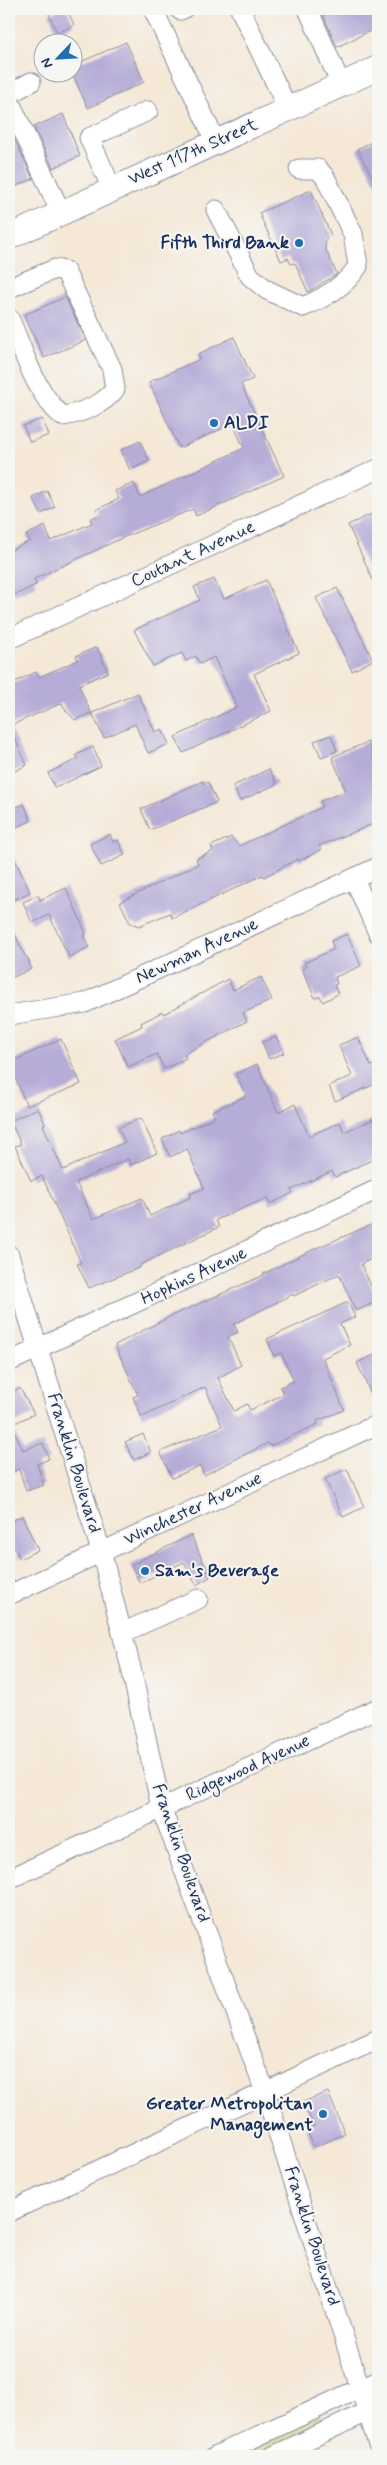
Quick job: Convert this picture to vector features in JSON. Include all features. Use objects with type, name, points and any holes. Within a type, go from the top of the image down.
[{"type":"main road","name":"West 117th Street","points":[[9,237],[378,68]]},
{"type":"street","points":[[153,9],[216,142]]},
{"type":"street","points":[[240,9],[288,109]]},
{"type":"street","points":[[308,9],[341,85]]},
{"type":"street","points":[[9,94],[31,82]]},
{"type":"street","points":[[9,100],[61,212]]},
{"type":"street","points":[[112,189],[89,138],[148,111]]},
{"type":"street","points":[[216,210],[250,276],[268,290],[303,307],[344,284],[351,278],[358,266],[352,234],[325,177],[318,170],[299,169]]},
{"type":"street","points":[[9,288],[55,269],[65,271],[112,369],[115,389],[109,398],[72,415],[62,416],[52,407],[38,386],[9,318]]},
{"type":"street","name":"Coutant Avenue","points":[[9,639],[378,469]]},
{"type":"street","name":"Newman Avenue","points":[[9,1015],[85,1004],[378,867]]},
{"type":"street","points":[[354,878],[378,933]]},
{"type":"street","name":"Hopkins Avenue","points":[[9,1362],[378,1189]]},
{"type":"street","name":"Franklin Boulevard","points":[[9,1255],[102,1551],[161,1807],[370,2384],[378,2444]]},
{"type":"street","name":"Winchester Avenue","points":[[9,1594],[378,1424]]},
{"type":"street","points":[[122,1633],[198,1599]]},
{"type":"street","name":"Ridgewood Avenue","points":[[9,1879],[378,1708]]},
{"type":"street","points":[[9,2212],[378,2039]]},
{"type":"street","points":[[215,2456],[370,2384]]},
{"type":"street","points":[[273,2456],[373,2409]]},
{"type":"green space","points":[[321,2414],[325,2423],[254,2456],[231,2456]]},
{"type":"building","points":[[67,9],[74,25],[57,32],[49,14]]},
{"type":"building","points":[[325,9],[378,9],[378,27],[337,47],[323,15],[327,13]]},
{"type":"building","points":[[126,42],[144,82],[88,108],[76,82],[82,82],[82,62]]},
{"type":"building","points":[[63,114],[80,156],[53,168],[34,127]]},
{"type":"building","points":[[13,136],[33,179],[9,189],[9,138]]},
{"type":"building","points":[[378,139],[378,187],[357,149]]},
{"type":"building","name":"Fifth Third Bank","points":[[311,190],[331,235],[326,238],[325,248],[337,274],[308,292],[295,263],[291,264],[288,258],[281,261],[259,213]]},
{"type":"building","points":[[65,297],[86,340],[44,358],[24,315]]},
{"type":"building","name":"ALDI","points":[[234,337],[253,379],[241,384],[284,476],[196,516],[193,509],[122,538],[34,579],[36,585],[15,595],[9,580],[9,551],[30,541],[26,535],[45,526],[51,541],[92,523],[90,519],[99,515],[96,510],[119,499],[115,491],[134,483],[140,497],[244,448],[233,424],[179,448],[149,382],[200,359],[198,354]]},
{"type":"building","points":[[42,419],[49,435],[30,442],[23,426]]},
{"type":"building","points":[[140,441],[149,461],[130,470],[121,450]]},
{"type":"building","points":[[47,491],[55,507],[41,514],[33,498]]},
{"type":"building","points":[[378,511],[378,591],[348,525]]},
{"type":"building","points":[[214,579],[224,599],[266,580],[299,653],[254,674],[271,711],[183,753],[175,737],[237,707],[214,657],[200,664],[196,656],[186,661],[182,653],[153,666],[134,630],[200,600],[194,587]]},
{"type":"building","points":[[337,588],[373,660],[352,671],[316,598]]},
{"type":"building","points":[[97,647],[108,672],[79,685],[91,713],[75,720],[66,711],[62,703],[9,726],[9,685],[36,672],[39,677],[78,660],[76,656]]},
{"type":"building","points":[[138,693],[155,732],[162,729],[169,744],[148,753],[135,724],[104,738],[92,713]]},
{"type":"building","points":[[9,726],[27,765],[13,772],[9,763]]},
{"type":"building","points":[[331,735],[337,751],[321,757],[314,741]]},
{"type":"building","points":[[368,742],[378,768],[378,822],[319,846],[321,850],[299,861],[298,859],[264,877],[263,875],[172,918],[170,913],[139,926],[130,923],[120,902],[198,864],[196,859],[213,851],[211,846],[231,837],[239,846],[322,807],[320,801],[346,791],[332,757]]},
{"type":"building","points":[[93,747],[101,766],[55,788],[48,773],[78,759],[76,755]]},
{"type":"building","points":[[269,769],[277,784],[240,801],[233,786]]},
{"type":"building","points":[[203,781],[204,784],[208,782],[217,802],[150,830],[141,809]]},
{"type":"building","points":[[24,804],[31,821],[14,828],[9,810]]},
{"type":"building","points":[[110,834],[113,842],[118,840],[125,855],[101,866],[90,844]]},
{"type":"building","points":[[9,847],[30,892],[9,902]]},
{"type":"building","points":[[66,888],[81,921],[86,934],[83,935],[89,947],[69,957],[49,915],[32,923],[23,902],[38,895],[40,900]]},
{"type":"building","points":[[9,922],[25,956],[28,958],[31,969],[9,979]]},
{"type":"building","points":[[347,934],[361,966],[335,977],[337,984],[334,985],[338,994],[323,1002],[320,996],[315,998],[302,969],[306,967],[304,963],[334,949],[331,941]]},
{"type":"building","points":[[261,977],[272,1000],[243,1013],[247,1021],[184,1054],[186,1058],[164,1069],[157,1054],[128,1067],[115,1039],[142,1026],[141,1023],[162,1012],[164,1014],[228,979],[233,990]]},
{"type":"building","points":[[276,1037],[284,1053],[269,1059],[262,1042]]},
{"type":"building","points":[[358,1037],[371,1066],[378,1063],[378,1083],[335,1101],[329,1086],[352,1076],[339,1045]]},
{"type":"building","points":[[61,1039],[81,1084],[27,1106],[9,1063]]},
{"type":"building","points":[[257,1064],[278,1112],[295,1104],[309,1136],[340,1122],[344,1132],[378,1117],[378,1157],[335,1177],[332,1171],[291,1190],[293,1193],[270,1204],[267,1198],[216,1220],[219,1227],[140,1265],[141,1267],[89,1288],[77,1264],[81,1263],[42,1176],[31,1181],[15,1146],[21,1144],[10,1121],[38,1108],[45,1124],[43,1125],[63,1170],[125,1142],[118,1128],[141,1118],[157,1153],[131,1165],[128,1159],[76,1182],[93,1219],[142,1198],[150,1216],[191,1197],[190,1194],[204,1188],[187,1149],[170,1157],[162,1139],[179,1130],[180,1133],[215,1117],[212,1111],[246,1096],[236,1074]]},
{"type":"building","points":[[378,1222],[378,1256],[361,1264],[378,1301],[356,1311],[339,1274],[294,1296],[293,1294],[234,1324],[238,1332],[228,1337],[241,1365],[218,1378],[234,1411],[247,1404],[250,1410],[284,1394],[280,1387],[294,1381],[281,1353],[274,1356],[267,1339],[348,1302],[355,1317],[340,1324],[350,1345],[323,1358],[344,1410],[317,1421],[318,1424],[270,1446],[268,1443],[204,1475],[200,1466],[172,1478],[160,1452],[222,1426],[205,1387],[142,1417],[133,1397],[138,1395],[115,1345],[171,1316],[264,1275],[314,1249]]},
{"type":"building","points":[[378,1353],[378,1409],[357,1363]]},
{"type":"building","points":[[20,1388],[34,1414],[11,1425],[23,1450],[43,1443],[49,1459],[37,1464],[44,1485],[26,1491],[19,1469],[9,1474],[9,1393]]},
{"type":"building","points":[[143,1434],[151,1452],[134,1460],[125,1442]]},
{"type":"building","points":[[347,1469],[364,1507],[343,1517],[325,1479]]},
{"type":"building","points":[[22,1516],[38,1550],[20,1559],[9,1536],[9,1522]]},
{"type":"building","points":[[191,1535],[210,1577],[196,1585],[184,1562],[140,1583],[131,1565]]},
{"type":"building","name":"Greater Metropolitan Management","points":[[328,2092],[345,2134],[314,2147],[306,2129],[314,2126],[303,2102]]},
{"type":"place","name":"Fifth Third Bank","points":[[299,243]]},
{"type":"place","name":"ALDI","points":[[214,423]]},
{"type":"place","name":"Sam's Beverage","points":[[145,1571]]},
{"type":"place","name":"Greater Metropolitan Management","points":[[323,2114]]}]
